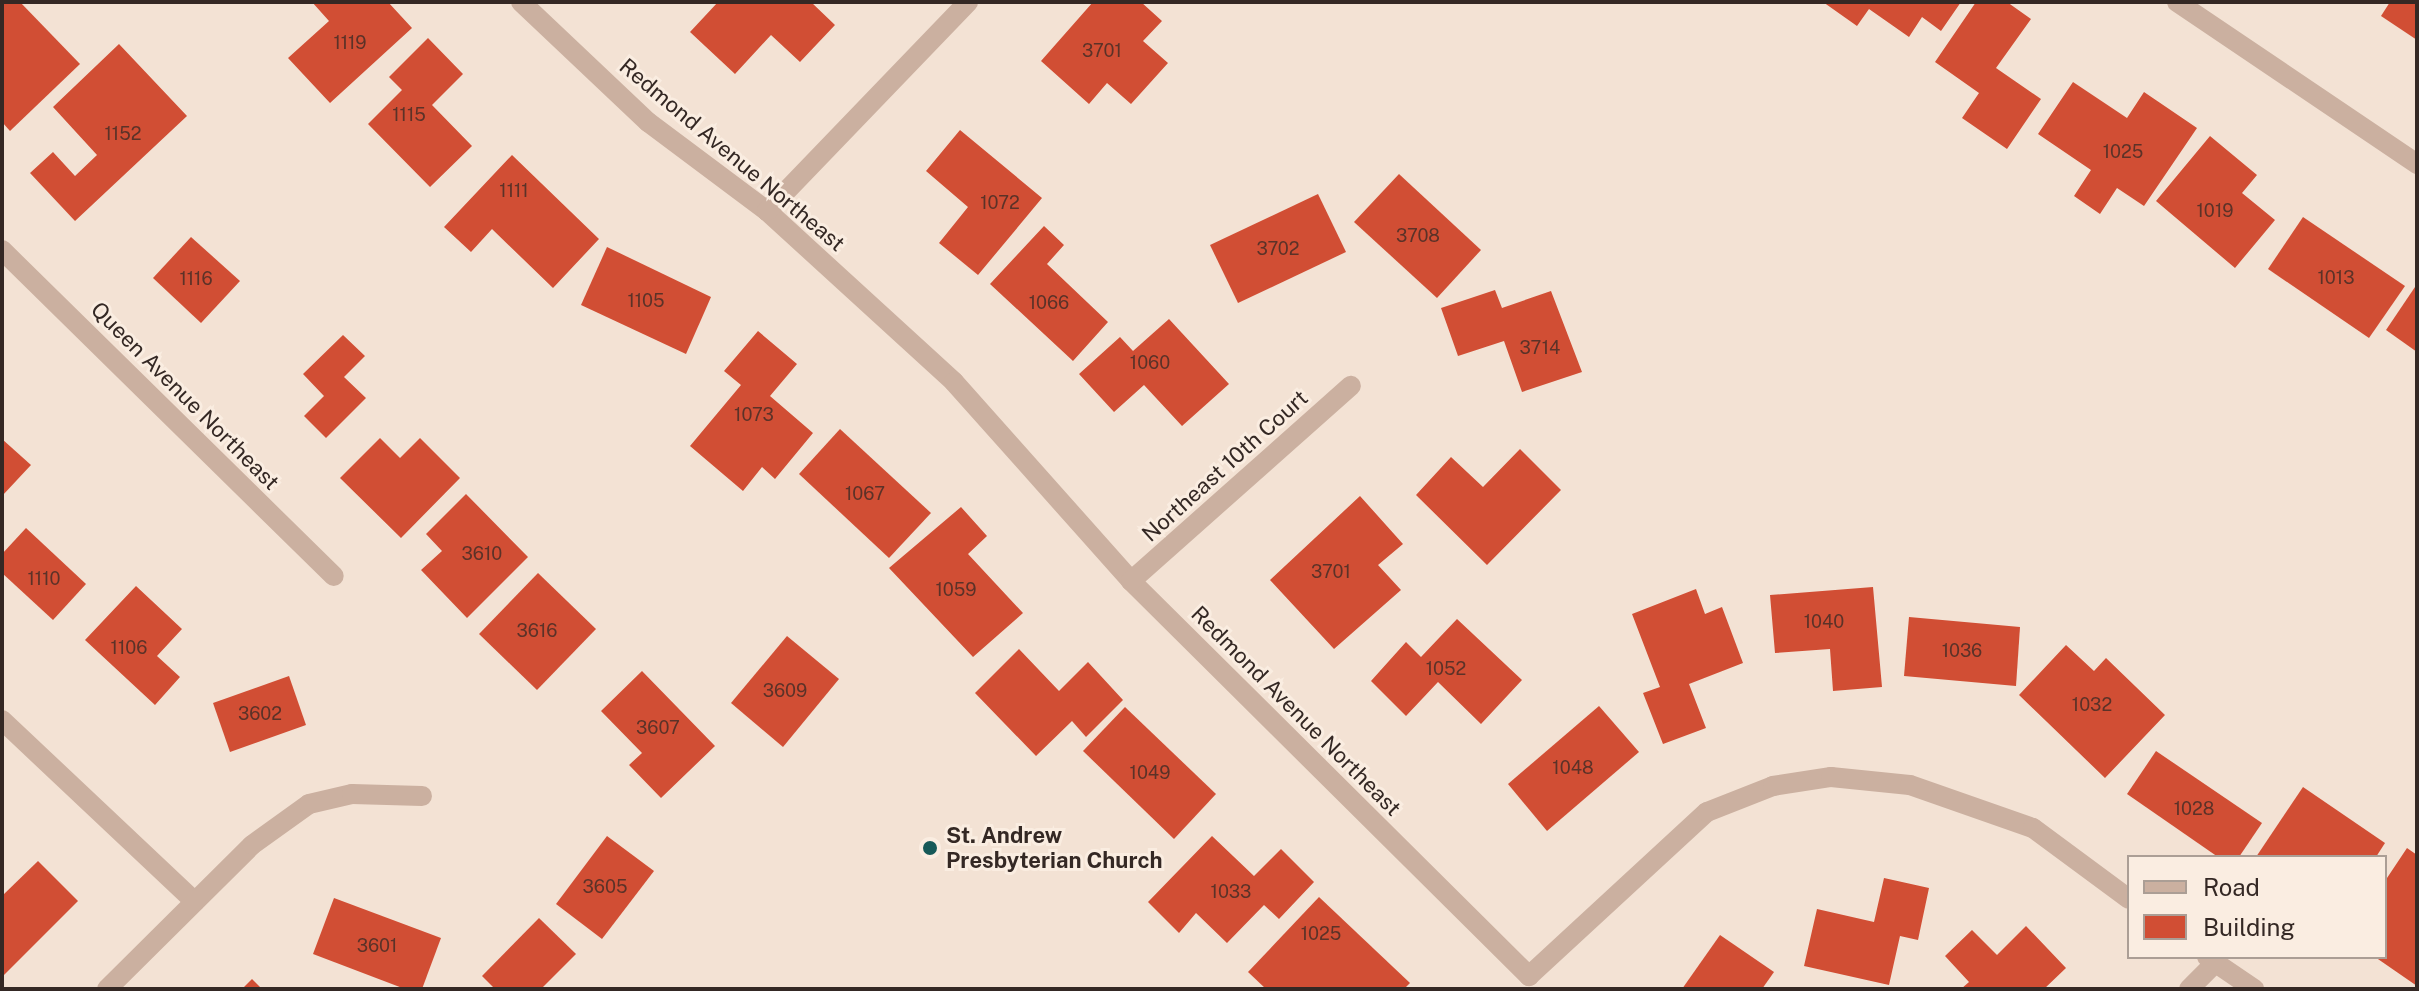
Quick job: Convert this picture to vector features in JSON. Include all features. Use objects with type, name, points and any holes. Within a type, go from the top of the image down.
[{"type":"street","name":"Redmond Avenue Northeast","points":[[521,2],[648,122],[767,211],[954,382],[1131,581],[1522,982],[1707,812],[1773,786],[1831,777],[1910,785],[2033,828],[2127,898]]},
{"type":"street","points":[[767,211],[968,2]]},
{"type":"street","points":[[2177,2],[2417,164]]},
{"type":"street","name":"Queen Avenue Northeast","points":[[2,250],[334,576]]},
{"type":"street","name":"Northeast 10th Court","points":[[1131,581],[1351,386]]},
{"type":"street","points":[[2,720],[195,902]]},
{"type":"street","points":[[107,989],[252,845],[309,804],[352,794],[422,796]]},
{"type":"street","points":[[2189,989],[2211,960],[2254,989]]},
{"type":"building","points":[[2,2],[20,2],[80,64],[10,131],[2,122]]},
{"type":"building","points":[[312,2],[388,2],[412,28],[330,103],[288,58],[329,21]]},
{"type":"building","points":[[718,2],[811,2],[835,25],[800,62],[771,35],[735,74],[690,32]]},
{"type":"building","points":[[1093,2],[1141,2],[1162,21],[1143,41],[1168,63],[1131,104],[1107,83],[1089,104],[1041,61]]},
{"type":"building","points":[[1823,2],[1961,2],[1941,31],[1922,17],[1909,37],[1869,9],[1857,26]]},
{"type":"building","points":[[1976,2],[2007,2],[2031,19],[1996,68],[2041,99],[2007,149],[1962,118],[1979,93],[1935,62]]},
{"type":"building","points":[[2390,2],[2417,2],[2417,40],[2381,16]]},
{"type":"building","points":[[428,38],[463,74],[432,105],[472,146],[430,187],[368,124],[402,90],[389,77]]},
{"type":"building","points":[[119,44],[187,116],[75,221],[30,173],[53,152],[75,176],[97,155],[53,107]]},
{"type":"building","points":[[2073,82],[2127,118],[2144,92],[2197,128],[2144,206],[2117,188],[2100,214],[2074,196],[2091,170],[2038,134]]},
{"type":"building","points":[[960,130],[1042,198],[978,275],[939,243],[968,207],[926,171]]},
{"type":"building","points":[[2210,136],[2257,175],[2242,193],[2275,220],[2235,268],[2156,201]]},
{"type":"building","points":[[512,155],[599,239],[553,288],[492,229],[471,252],[444,227]]},
{"type":"building","points":[[1399,174],[1481,250],[1437,298],[1354,222]]},
{"type":"building","points":[[1318,194],[1346,252],[1238,303],[1210,245]]},
{"type":"building","points":[[2303,217],[2405,286],[2369,338],[2268,269]]},
{"type":"building","points":[[1044,226],[1064,245],[1047,264],[1108,322],[1073,361],[990,284]]},
{"type":"building","points":[[191,237],[240,281],[201,323],[153,278]]},
{"type":"building","points":[[607,247],[711,297],[686,354],[581,305]]},
{"type":"building","points":[[2417,284],[2417,352],[2386,330]]},
{"type":"building","points":[[1495,290],[1502,308],[1551,291],[1582,372],[1522,392],[1504,341],[1458,356],[1441,308]]},
{"type":"building","points":[[1169,319],[1229,384],[1182,426],[1144,385],[1114,412],[1079,374],[1120,337],[1133,351]]},
{"type":"building","points":[[758,331],[797,364],[770,396],[813,433],[775,479],[762,467],[743,491],[690,446],[741,385],[724,371]]},
{"type":"building","points":[[343,335],[365,356],[344,377],[366,398],[326,438],[304,416],[324,396],[303,374]]},
{"type":"building","points":[[840,429],[931,513],[889,558],[799,474]]},
{"type":"building","points":[[380,438],[400,458],[420,438],[460,478],[401,538],[340,478]]},
{"type":"building","points":[[2,439],[31,465],[2,496]]},
{"type":"building","points":[[1520,449],[1561,490],[1487,565],[1416,495],[1451,457],[1483,487]]},
{"type":"building","points":[[466,494],[528,557],[467,618],[421,570],[442,551],[426,534]]},
{"type":"building","points":[[1360,496],[1403,544],[1378,565],[1401,590],[1334,649],[1270,580]]},
{"type":"building","points":[[961,507],[987,536],[968,554],[1023,613],[973,657],[889,568]]},
{"type":"building","points":[[26,528],[86,584],[53,620],[2,573],[2,554]]},
{"type":"building","points":[[538,573],[596,629],[537,690],[479,634]]},
{"type":"building","points":[[136,586],[182,629],[157,656],[180,677],[155,705],[85,640]]},
{"type":"building","points":[[1873,587],[1882,687],[1833,691],[1830,649],[1775,653],[1770,595]]},
{"type":"building","points":[[1696,589],[1705,614],[1722,607],[1743,663],[1689,684],[1706,728],[1663,744],[1643,693],[1660,687],[1632,614]]},
{"type":"building","points":[[1909,617],[2020,627],[2016,686],[1904,676]]},
{"type":"building","points":[[1457,619],[1522,680],[1481,724],[1438,682],[1406,716],[1371,681],[1406,642],[1421,657]]},
{"type":"building","points":[[787,636],[839,679],[783,747],[731,703]]},
{"type":"building","points":[[2066,645],[2094,671],[2106,658],[2165,715],[2105,778],[2019,695]]},
{"type":"building","points":[[1019,649],[1059,691],[1088,662],[1123,700],[1086,737],[1072,721],[1036,756],[975,693]]},
{"type":"building","points":[[642,671],[715,746],[661,798],[629,765],[642,753],[601,711]]},
{"type":"building","points":[[289,676],[306,725],[230,752],[213,703]]},
{"type":"building","points":[[1599,706],[1639,752],[1547,831],[1508,784]]},
{"type":"building","points":[[1125,707],[1216,794],[1174,839],[1083,751]]},
{"type":"building","points":[[2156,751],[2262,823],[2240,855],[2215,855],[2127,794]]},
{"type":"building","points":[[2303,787],[2385,843],[2377,855],[2257,855]]},
{"type":"building","points":[[607,836],[654,871],[602,939],[556,904]]},
{"type":"building","points":[[1212,836],[1254,876],[1281,849],[1314,882],[1279,919],[1264,905],[1227,943],[1196,913],[1179,933],[1148,902]]},
{"type":"building","points":[[2407,848],[2417,855],[2417,986],[2378,959],[2387,959],[2387,878]]},
{"type":"building","points":[[38,861],[78,901],[2,977],[2,896]]},
{"type":"building","points":[[1884,878],[1929,888],[1918,940],[1900,936],[1889,985],[1804,966],[1817,909],[1874,922]]},
{"type":"building","points":[[1319,897],[1410,983],[1404,989],[1266,989],[1248,972]]},
{"type":"building","points":[[334,898],[441,938],[422,989],[405,989],[313,954]]},
{"type":"building","points":[[539,918],[576,954],[541,989],[495,989],[482,976]]},
{"type":"building","points":[[2026,926],[2066,968],[2044,989],[1961,989],[1969,982],[1945,956],[1972,930],[1997,955]]},
{"type":"building","points":[[1720,935],[1774,972],[1762,989],[1682,989]]},
{"type":"building","points":[[252,979],[262,989],[242,989]]},
{"type":"place","name":"St. Andrew Presbyterian Church","points":[[930,848]]}]
